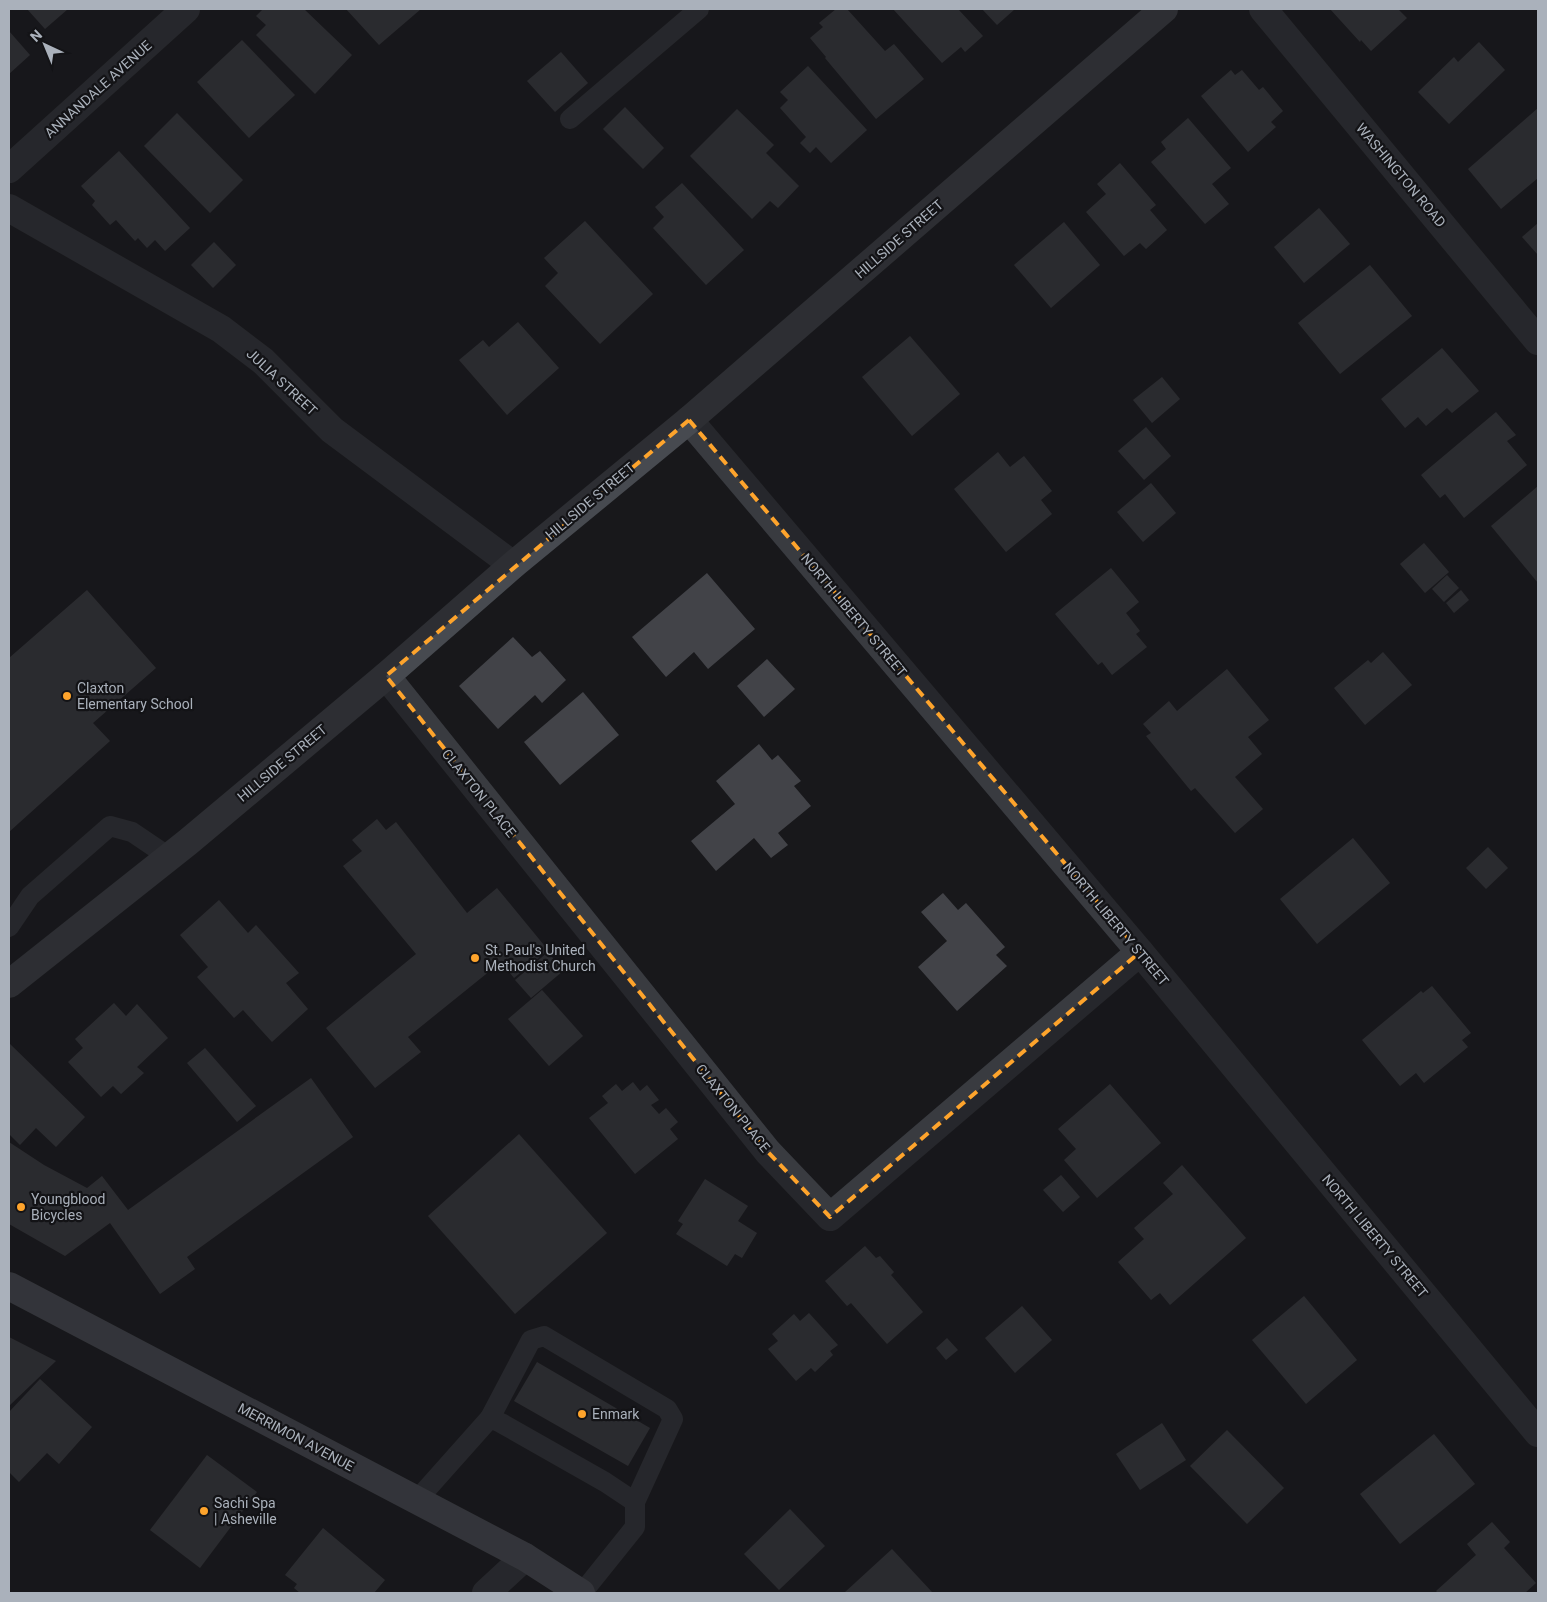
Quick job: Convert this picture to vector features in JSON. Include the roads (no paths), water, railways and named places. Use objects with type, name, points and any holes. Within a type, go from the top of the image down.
[{"type":"main road","name":"MERRIMON AVENUE","points":[[9,1286],[526,1557],[581,1593]]},
{"type":"street","name":"ANNANDALE AVENUE","points":[[9,169],[186,9]]},
{"type":"street","name":"HILLSIDE STREET","points":[[9,984],[169,857],[386,676],[513,565],[689,420],[1164,9]]},
{"type":"street","name":"WASHINGTON ROAD","points":[[1263,9],[1538,340]]},
{"type":"street","name":"JULIA STREET","points":[[9,208],[221,329],[263,361],[332,430],[513,565]]},
{"type":"street","name":"NORTH LIBERTY STREET","points":[[689,420],[1140,952],[1538,1433]]},
{"type":"street","name":"CLAXTON PLACE","points":[[386,676],[768,1152],[830,1217],[1140,952]]},
{"type":"street","points":[[486,1593],[526,1557]]},
{"type":"lane","points":[[570,119],[699,9]]},
{"type":"lane","points":[[9,928],[30,896],[110,826],[132,832],[169,857]]},
{"type":"lane","points":[[417,1500],[490,1418],[531,1340],[544,1336],[666,1409],[673,1419],[634,1502],[635,1527],[581,1593]]},
{"type":"lane","points":[[490,1418],[596,1477],[634,1502]]},
{"type":"place","name":"Claxton Elementary School","points":[[67,696]]},
{"type":"place","name":"St. Paul's United Methodist Church","points":[[475,958]]},
{"type":"place","name":"Youngblood Bicycles","points":[[21,1207]]},
{"type":"place","name":"Enmark","points":[[582,1414]]},
{"type":"place","name":"Sachi Spa | Asheville","points":[[204,1511]]}]
